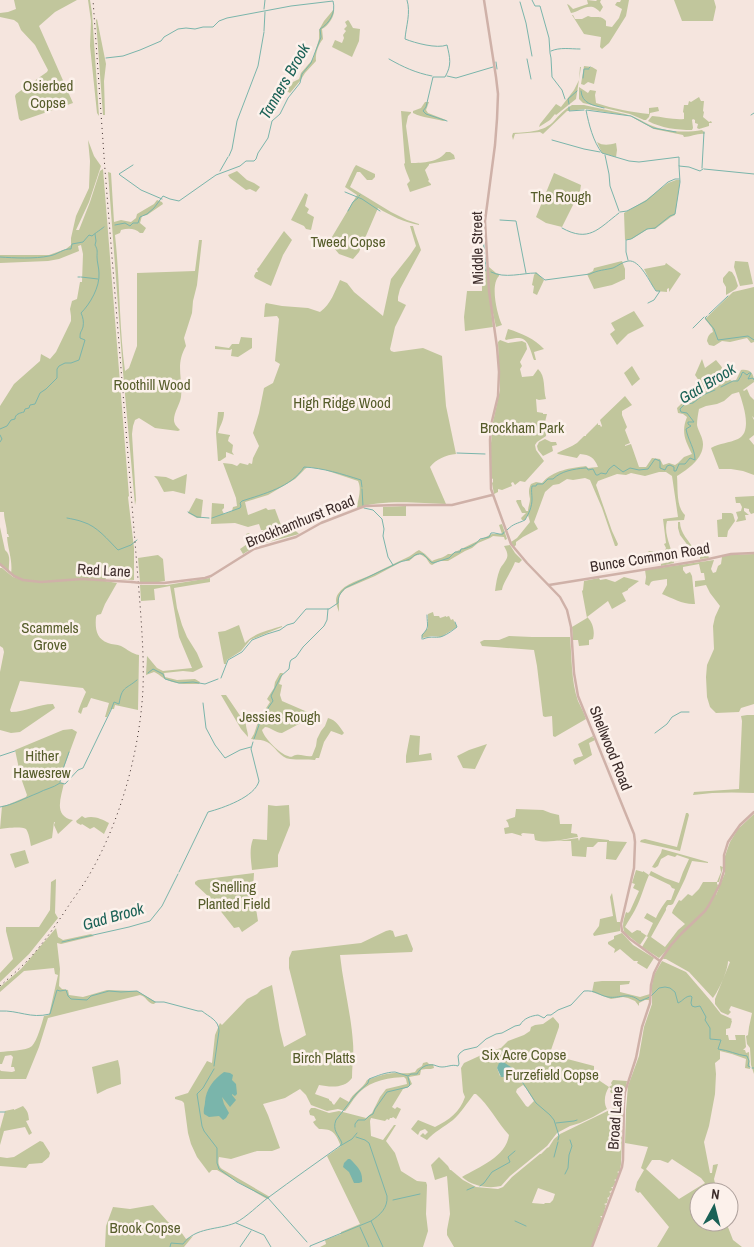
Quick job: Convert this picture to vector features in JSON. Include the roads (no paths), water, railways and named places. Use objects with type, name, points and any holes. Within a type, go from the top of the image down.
[{"type":"street","name":"Middle Street","points":[[484,0],[498,100],[495,146],[485,221],[489,291],[497,347],[498,372],[498,396],[490,440],[490,471],[492,495],[511,544]]},
{"type":"street","name":"Brockhamhurst Road","points":[[211,576],[254,549],[296,537],[321,523],[365,506],[452,504],[492,495]]},
{"type":"street","name":"Shellwood Road","points":[[511,544],[526,563],[549,584],[567,608],[571,627],[574,673],[578,696],[634,834],[634,868],[621,924],[622,931],[635,943],[661,960]]},
{"type":"street","name":"Bunce Common Road","points":[[549,584],[704,560],[731,554],[754,553]]},
{"type":"street","name":"Red Lane","points":[[0,564],[14,576],[25,580],[41,582],[82,578],[164,583],[211,576]]},
{"type":"street","name":"Broad Lane","points":[[592,1247],[623,1164],[625,1092],[649,1007],[652,980],[661,960],[680,934],[709,906],[724,872],[724,855],[728,842],[740,825],[754,812]]},
{"type":"water","points":[[502,1062],[519,1075],[516,1077],[501,1077],[497,1068],[499,1063]]},
{"type":"water","points":[[224,1072],[233,1075],[232,1080],[236,1084],[237,1094],[235,1096],[232,1094],[236,1100],[230,1107],[222,1097],[229,1113],[223,1120],[219,1116],[209,1117],[204,1114],[204,1111],[209,1089],[213,1082]]},
{"type":"water","points":[[348,1159],[359,1169],[362,1175],[362,1182],[354,1183],[349,1172],[343,1167]]},
{"type":"waterway","points":[[264,9],[265,0]]},
{"type":"waterway","points":[[407,0],[408,15],[405,39],[432,46],[447,45],[450,58],[449,69],[445,77],[433,77],[426,107],[423,111],[426,114],[447,121]]},
{"type":"waterway","points":[[532,0],[535,6],[540,6],[549,38],[552,77],[562,90],[565,99]]},
{"type":"waterway","name":"Tanners Brook","points":[[106,58],[123,56],[140,50],[161,41],[164,37],[178,29],[213,27],[219,21],[227,18],[291,6],[333,1],[334,5],[333,13],[329,20],[320,29],[321,37],[311,63],[302,74],[300,83],[288,98],[280,114],[272,121],[268,138],[256,159],[254,161],[246,161],[240,166],[216,175],[179,201],[163,196],[154,208],[140,217],[138,223],[133,223],[130,226],[125,223],[115,225]]},
{"type":"waterway","points":[[520,2],[532,56]]},
{"type":"waterway","points":[[264,31],[265,12]]},
{"type":"waterway","points":[[229,156],[237,121],[258,66],[264,32]]},
{"type":"waterway","points":[[551,51],[580,49]]},
{"type":"waterway","points":[[389,59],[399,65],[432,76]]},
{"type":"waterway","points":[[527,59],[531,79]]},
{"type":"waterway","points":[[496,62],[497,69]]},
{"type":"waterway","points":[[447,76],[456,78],[493,67]]},
{"type":"waterway","points":[[583,78],[584,69],[589,69]]},
{"type":"waterway","points":[[569,104],[568,99],[577,91]]},
{"type":"waterway","points":[[581,91],[583,99],[592,105],[604,108]]},
{"type":"waterway","points":[[569,107],[569,111],[584,110]]},
{"type":"waterway","points":[[676,132],[653,128],[631,116],[586,110],[594,138],[602,153],[639,162],[679,157],[679,166],[700,171],[703,169]]},
{"type":"waterway","points":[[702,168],[704,132]]},
{"type":"waterway","points":[[552,140],[600,152]]},
{"type":"waterway","points":[[605,155],[610,186],[619,211]]},
{"type":"waterway","points":[[220,171],[228,157]]},
{"type":"waterway","points":[[133,165],[119,174],[141,190],[162,199]]},
{"type":"waterway","points":[[628,260],[626,240],[647,229],[655,228],[675,214],[680,182],[679,166]]},
{"type":"waterway","points":[[704,169],[754,174]]},
{"type":"waterway","points":[[620,212],[627,211],[646,201],[668,182],[679,179]]},
{"type":"waterway","points":[[345,192],[362,199],[380,211]]},
{"type":"waterway","points":[[348,211],[353,202],[358,198]]},
{"type":"waterway","points":[[562,228],[571,232],[586,234],[599,229],[619,213]]},
{"type":"waterway","points":[[500,220],[516,221],[526,273]]},
{"type":"waterway","points":[[0,257],[31,258],[52,255],[71,249],[72,244],[83,242],[89,235],[92,236],[104,227]]},
{"type":"waterway","points":[[0,429],[7,426],[11,420],[24,412],[30,405],[35,404],[40,393],[57,378],[59,366],[79,360],[85,340],[80,338],[83,327],[81,313],[94,295],[99,278],[95,234]]},
{"type":"waterway","points":[[483,236],[486,271]]},
{"type":"waterway","points":[[491,272],[502,275],[536,273],[545,280],[590,274],[632,261],[641,268],[656,291],[660,291],[654,300],[648,303]]},
{"type":"waterway","points":[[81,277],[98,279]]},
{"type":"waterway","points":[[709,314],[728,296]]},
{"type":"waterway","points":[[707,316],[705,318],[714,329],[718,340],[748,336],[754,340]]},
{"type":"waterway","points":[[693,328],[704,317]]},
{"type":"waterway","name":"Gad Brook","points":[[721,387],[733,381],[738,381],[743,372],[747,375],[751,373],[748,379],[753,378],[754,380]]},
{"type":"waterway","name":"Gad Brook","points":[[507,530],[525,520],[531,505],[532,486],[543,484],[548,479],[553,479],[564,472],[587,468],[588,470],[593,469],[596,475],[606,474],[614,465],[623,472],[630,468],[648,469],[655,459],[660,461],[660,468],[665,470],[670,465],[676,471],[679,464],[685,464],[690,458],[695,460],[686,429],[691,426],[688,422],[694,422],[687,413],[681,412],[680,409],[685,404],[693,403],[703,395],[715,390]]},
{"type":"waterway","points":[[0,435],[2,439],[0,442]]},
{"type":"waterway","points":[[457,453],[485,454]]},
{"type":"waterway","points":[[212,518],[240,508],[242,501],[285,485],[299,474],[304,467],[325,470],[361,480],[362,487]]},
{"type":"waterway","points":[[362,489],[363,506]]},
{"type":"waterway","points":[[364,508],[373,510],[382,519],[383,536],[388,557],[393,565]]},
{"type":"waterway","points":[[188,512],[197,517],[209,518]]},
{"type":"waterway","points":[[67,518],[81,521],[93,527],[118,550],[131,545],[137,540]]},
{"type":"waterway","points":[[221,678],[228,660],[242,652],[252,640],[294,623],[306,609],[329,609],[338,603],[340,594],[347,587],[417,554],[423,554],[433,563],[449,558],[455,552],[460,552],[461,549],[472,546],[480,539],[489,537],[491,533],[503,534],[504,532]]},
{"type":"waterway","points":[[254,739],[259,721],[273,701],[271,696],[281,676],[289,669],[291,660],[324,626],[327,620],[328,609]]},
{"type":"waterway","points":[[422,639],[428,624],[427,615]]},
{"type":"waterway","points":[[423,639],[445,635],[457,627],[455,622]]},
{"type":"waterway","points":[[148,673],[153,669],[163,674],[165,679],[179,683],[193,682],[205,684],[218,679]]},
{"type":"waterway","points":[[0,807],[60,783],[65,784],[78,770],[83,768],[114,702],[119,704],[123,691],[137,680]]},
{"type":"waterway","points":[[203,703],[206,728],[225,758],[240,750],[251,747]]},
{"type":"waterway","points":[[655,733],[667,724],[672,717],[681,712],[689,712]]},
{"type":"waterway","name":"Gad Brook","points":[[179,872],[208,812],[238,801],[256,787],[259,781],[251,749],[253,742]]},
{"type":"waterway","points":[[0,756],[15,751]]},
{"type":"waterway","points":[[63,769],[69,752]]},
{"type":"waterway","points":[[60,782],[63,771]]},
{"type":"waterway","name":"Gad Brook","points":[[62,942],[150,921],[162,906],[178,874]]},
{"type":"waterway","points":[[340,1146],[342,1143],[335,1129],[336,1120],[356,1094],[368,1083],[369,1079],[392,1072],[408,1076],[417,1074],[422,1068],[429,1065],[439,1067],[458,1066],[458,1056],[464,1050],[477,1047],[486,1039],[520,1025],[530,1017],[538,1015],[544,1018],[547,1015],[551,1015],[571,1005],[584,991],[608,997],[632,996],[640,1001],[650,997],[659,988],[665,987],[675,992],[678,1003],[691,996],[692,1006],[700,1006],[706,1017],[705,1020],[710,1028],[710,1039],[721,1040],[718,1049],[747,1056],[748,1066],[750,1067]]},
{"type":"waterway","points":[[0,1011],[36,1016],[50,1014],[57,990],[66,990],[71,999],[87,1000],[91,996],[109,991],[137,991],[155,1002],[164,1002],[202,1011],[213,1019],[219,1027],[214,1066]]},
{"type":"waterway","points":[[503,1051],[504,1062]]},
{"type":"waterway","points":[[214,1069],[203,1088],[197,1094],[202,1126],[217,1148],[219,1169],[237,1182],[268,1198],[307,1242]]},
{"type":"waterway","points":[[515,1076],[521,1080],[536,1103],[554,1120],[559,1136],[558,1140]]},
{"type":"waterway","points":[[355,1127],[358,1120],[365,1120],[373,1114],[387,1092],[408,1087],[410,1085],[408,1077]]},
{"type":"waterway","points":[[0,1112],[5,1112]]},
{"type":"waterway","points":[[556,1123],[577,1120]]},
{"type":"waterway","points":[[170,1247],[171,1243],[183,1244],[200,1232],[235,1223],[286,1184],[352,1139],[357,1133]]},
{"type":"waterway","points":[[356,1137],[369,1143],[387,1196],[383,1211],[371,1221],[383,1247]]},
{"type":"waterway","points":[[565,1174],[572,1146],[570,1140]]},
{"type":"waterway","points":[[554,1157],[558,1142]]},
{"type":"waterway","points":[[480,1186],[492,1172],[510,1162],[508,1157],[515,1151]]},
{"type":"waterway","points":[[467,1190],[474,1187]]},
{"type":"waterway","points":[[393,1200],[420,1194]]},
{"type":"waterway","points":[[310,1247],[371,1221]]},
{"type":"waterway","points":[[515,1221],[526,1226]]},
{"type":"waterway","points":[[236,1223],[264,1235],[271,1247]]},
{"type":"waterway","points":[[360,1227],[369,1247]]},
{"type":"waterway","points":[[240,1247],[251,1231]]},
{"type":"railway","points":[[0,986],[28,960],[56,925],[88,877],[99,856],[119,810],[133,761],[141,712],[143,688],[141,614],[93,0]]},
{"type":"park label","name":"Osierbed Copse","points":[[48,94]]},
{"type":"park label","name":"The Rough","points":[[561,196]]},
{"type":"park label","name":"Tweed Copse","points":[[348,241]]},
{"type":"park label","name":"Roothill Wood","points":[[152,384]]},
{"type":"park label","name":"High Ridge Wood","points":[[342,402]]},
{"type":"park label","name":"Brockham Park","points":[[522,427]]},
{"type":"park label","name":"Scammels Grove","points":[[50,636]]},
{"type":"park label","name":"Jessies Rough","points":[[280,716]]},
{"type":"park label","name":"Hither Hawesrew","points":[[42,764]]},
{"type":"park label","name":"Snelling Planted Field","points":[[234,894]]},
{"type":"park label","name":"Six Acre Copse","points":[[524,1054]]},
{"type":"park label","name":"Birch Platts","points":[[324,1057]]},
{"type":"park label","name":"Furzefield Copse","points":[[552,1074]]},
{"type":"park label","name":"Brook Copse","points":[[145,1227]]}]
